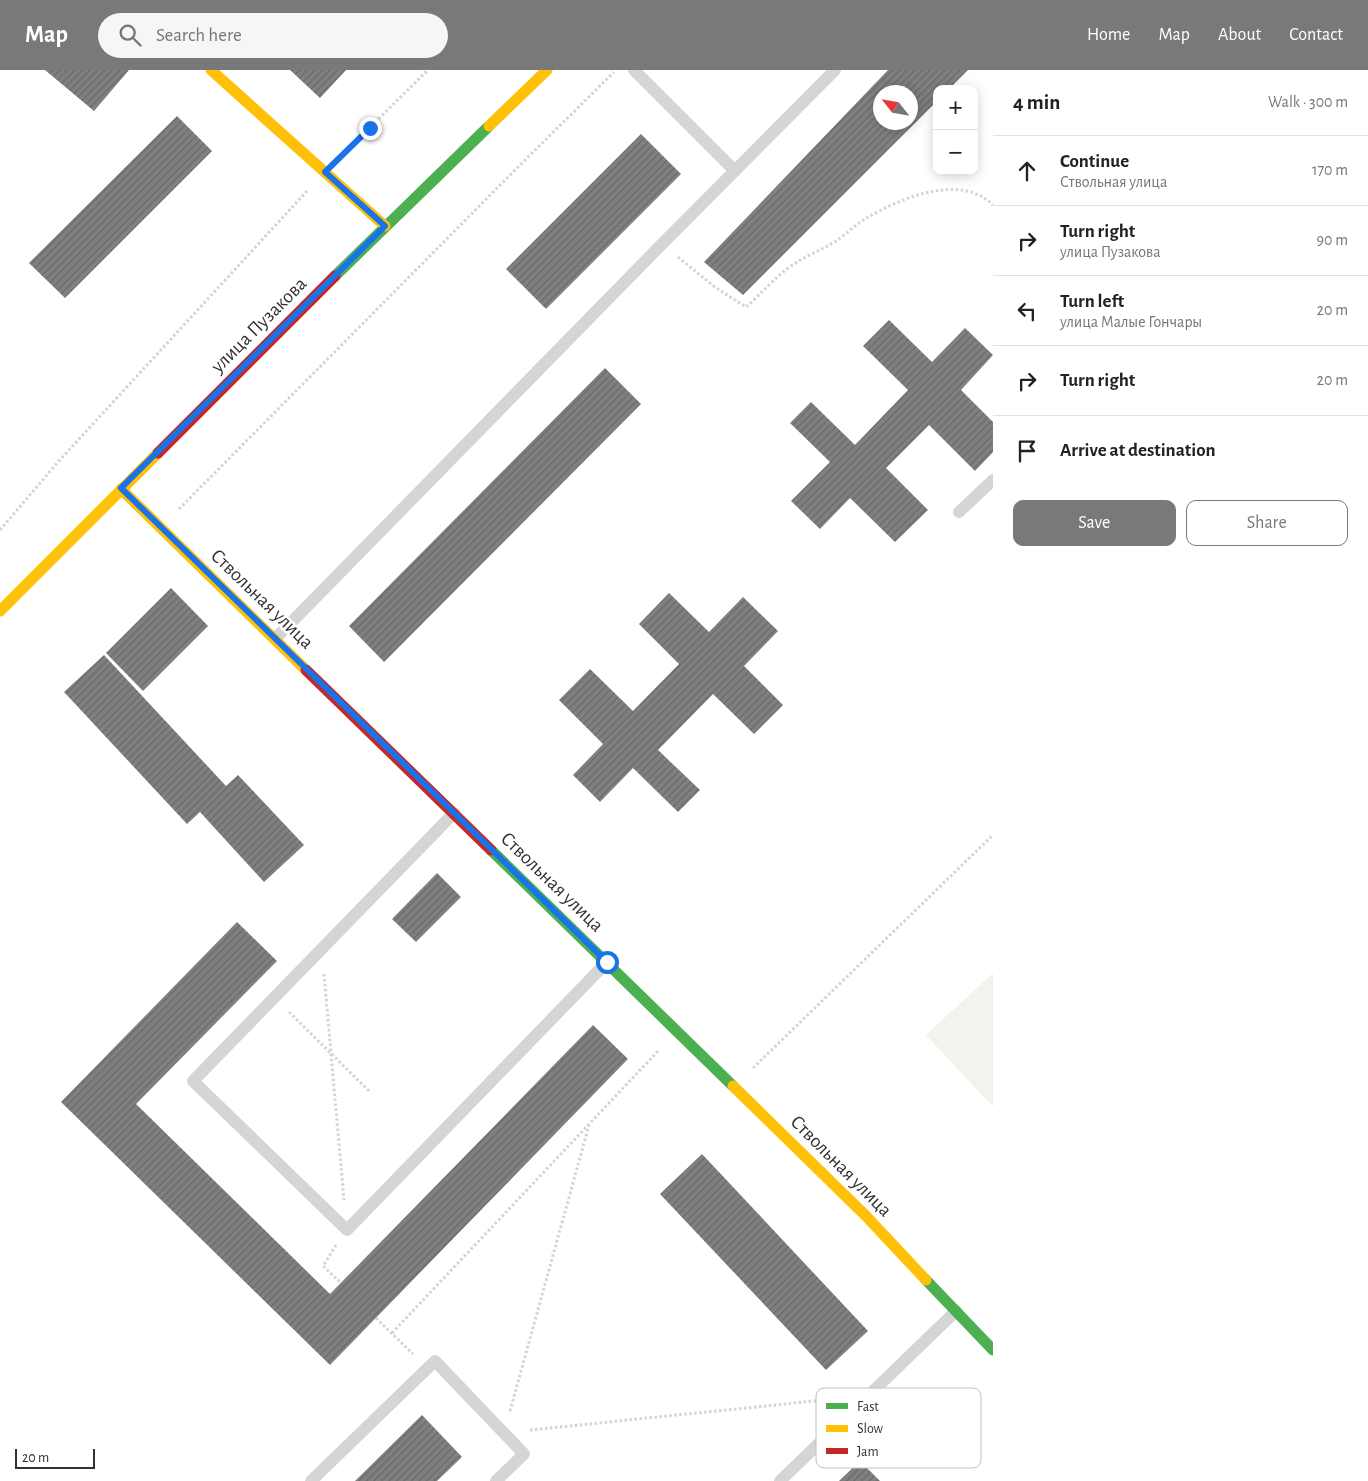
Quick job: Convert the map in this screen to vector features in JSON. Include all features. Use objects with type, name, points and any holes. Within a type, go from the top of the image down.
[{"type":"street","points":[[211,70],[385,226]]},
{"type":"street","name":"улица Пузакова","points":[[0,611],[385,226],[547,70]]},
{"type":"street","name":"Ствольная улица","points":[[121,488],[866,1216],[993,1350]]},
{"type":"lane","points":[[634,70],[736,171]]},
{"type":"lane","points":[[275,639],[835,70]]},
{"type":"lane","points":[[959,512],[993,480]]},
{"type":"lane","points":[[454,813],[193,1080],[347,1230],[607,962]]},
{"type":"lane","points":[[876,1388],[956,1311]]},
{"type":"lane","points":[[311,1481],[435,1361],[524,1454],[496,1481]]},
{"type":"lane","points":[[780,1481],[816,1446]]},
{"type":"path","points":[[0,530],[58,462],[325,172],[428,70]]},
{"type":"path","points":[[163,530],[180,508],[518,166],[617,70]]},
{"type":"path","points":[[662,244],[716,288],[746,308],[794,264],[833,243],[864,220],[899,202],[938,190],[955,189],[971,193],[989,201],[993,205]]},
{"type":"path","points":[[734,1087],[993,835]]},
{"type":"path","points":[[321,949],[347,1230],[323,1266],[341,1283]]},
{"type":"path","points":[[274,997],[370,1092]]},
{"type":"path","points":[[392,1333],[677,1031]]},
{"type":"path","points":[[589,1125],[504,1433],[816,1401]]},
{"type":"path","points":[[376,1318],[428,1369]]},
{"type":"shaded area","points":[[993,973],[993,1107],[926,1035]]},
{"type":"building","points":[[45,70],[129,70],[94,111]]},
{"type":"building","points":[[290,70],[346,70],[320,98]]},
{"type":"building","points":[[888,70],[968,70],[953,85],[933,85],[933,105],[918,120],[918,85],[874,85]]},
{"type":"building","points":[[873,86],[873,130],[908,130],[743,295],[704,262]]},
{"type":"building","points":[[177,116],[212,151],[65,298],[29,263]]},
{"type":"building","points":[[641,134],[681,174],[546,309],[506,269]]},
{"type":"building","points":[[889,320],[932,362],[965,328],[993,355],[961,390],[993,422],[993,452],[975,471],[929,425],[886,468],[928,510],[895,542],[850,498],[820,529],[791,501],[830,462],[790,423],[811,402],[855,445],[908,390],[863,346]]},
{"type":"building","points":[[605,368],[641,404],[384,662],[349,626]]},
{"type":"building","points":[[171,588],[208,626],[143,691],[106,653]]},
{"type":"building","points":[[669,593],[709,632],[743,597],[778,631],[744,666],[783,705],[754,734],[713,694],[658,750],[700,790],[678,812],[633,768],[600,802],[573,775],[603,744],[559,700],[590,669],[633,711],[679,664],[639,624]]},
{"type":"building","points":[[104,655],[226,786],[238,775],[304,845],[264,882],[200,812],[187,824],[64,692]]},
{"type":"building","points":[[437,873],[461,897],[416,942],[392,919]]},
{"type":"building","points":[[237,922],[277,961],[136,1104],[330,1294],[593,1025],[628,1059],[330,1365],[61,1102]]},
{"type":"building","points":[[702,1154],[868,1331],[826,1370],[660,1194]]},
{"type":"building","points":[[422,1415],[462,1457],[437,1481],[355,1481]]},
{"type":"building","points":[[853,1468],[867,1468],[880,1481],[839,1481]]},
{"type":"traffic: fast","points":[[335,276],[489,126]]},
{"type":"traffic: fast","points":[[491,850],[733,1086]]},
{"type":"traffic: fast","points":[[926,1280],[993,1350]]},
{"type":"traffic: slow","points":[[211,70],[385,226]]},
{"type":"traffic: slow","points":[[489,126],[547,70]]},
{"type":"traffic: slow","points":[[0,611],[158,453]]},
{"type":"traffic: slow","points":[[121,489],[306,670]]},
{"type":"traffic: slow","points":[[733,1086],[866,1216],[926,1280]]},
{"type":"traffic: jam","points":[[158,453],[335,276]]},
{"type":"traffic: jam","points":[[306,670],[491,850]]},
{"type":"route","points":[[370,128],[325,172],[385,226],[121,488],[607,962]]}]
